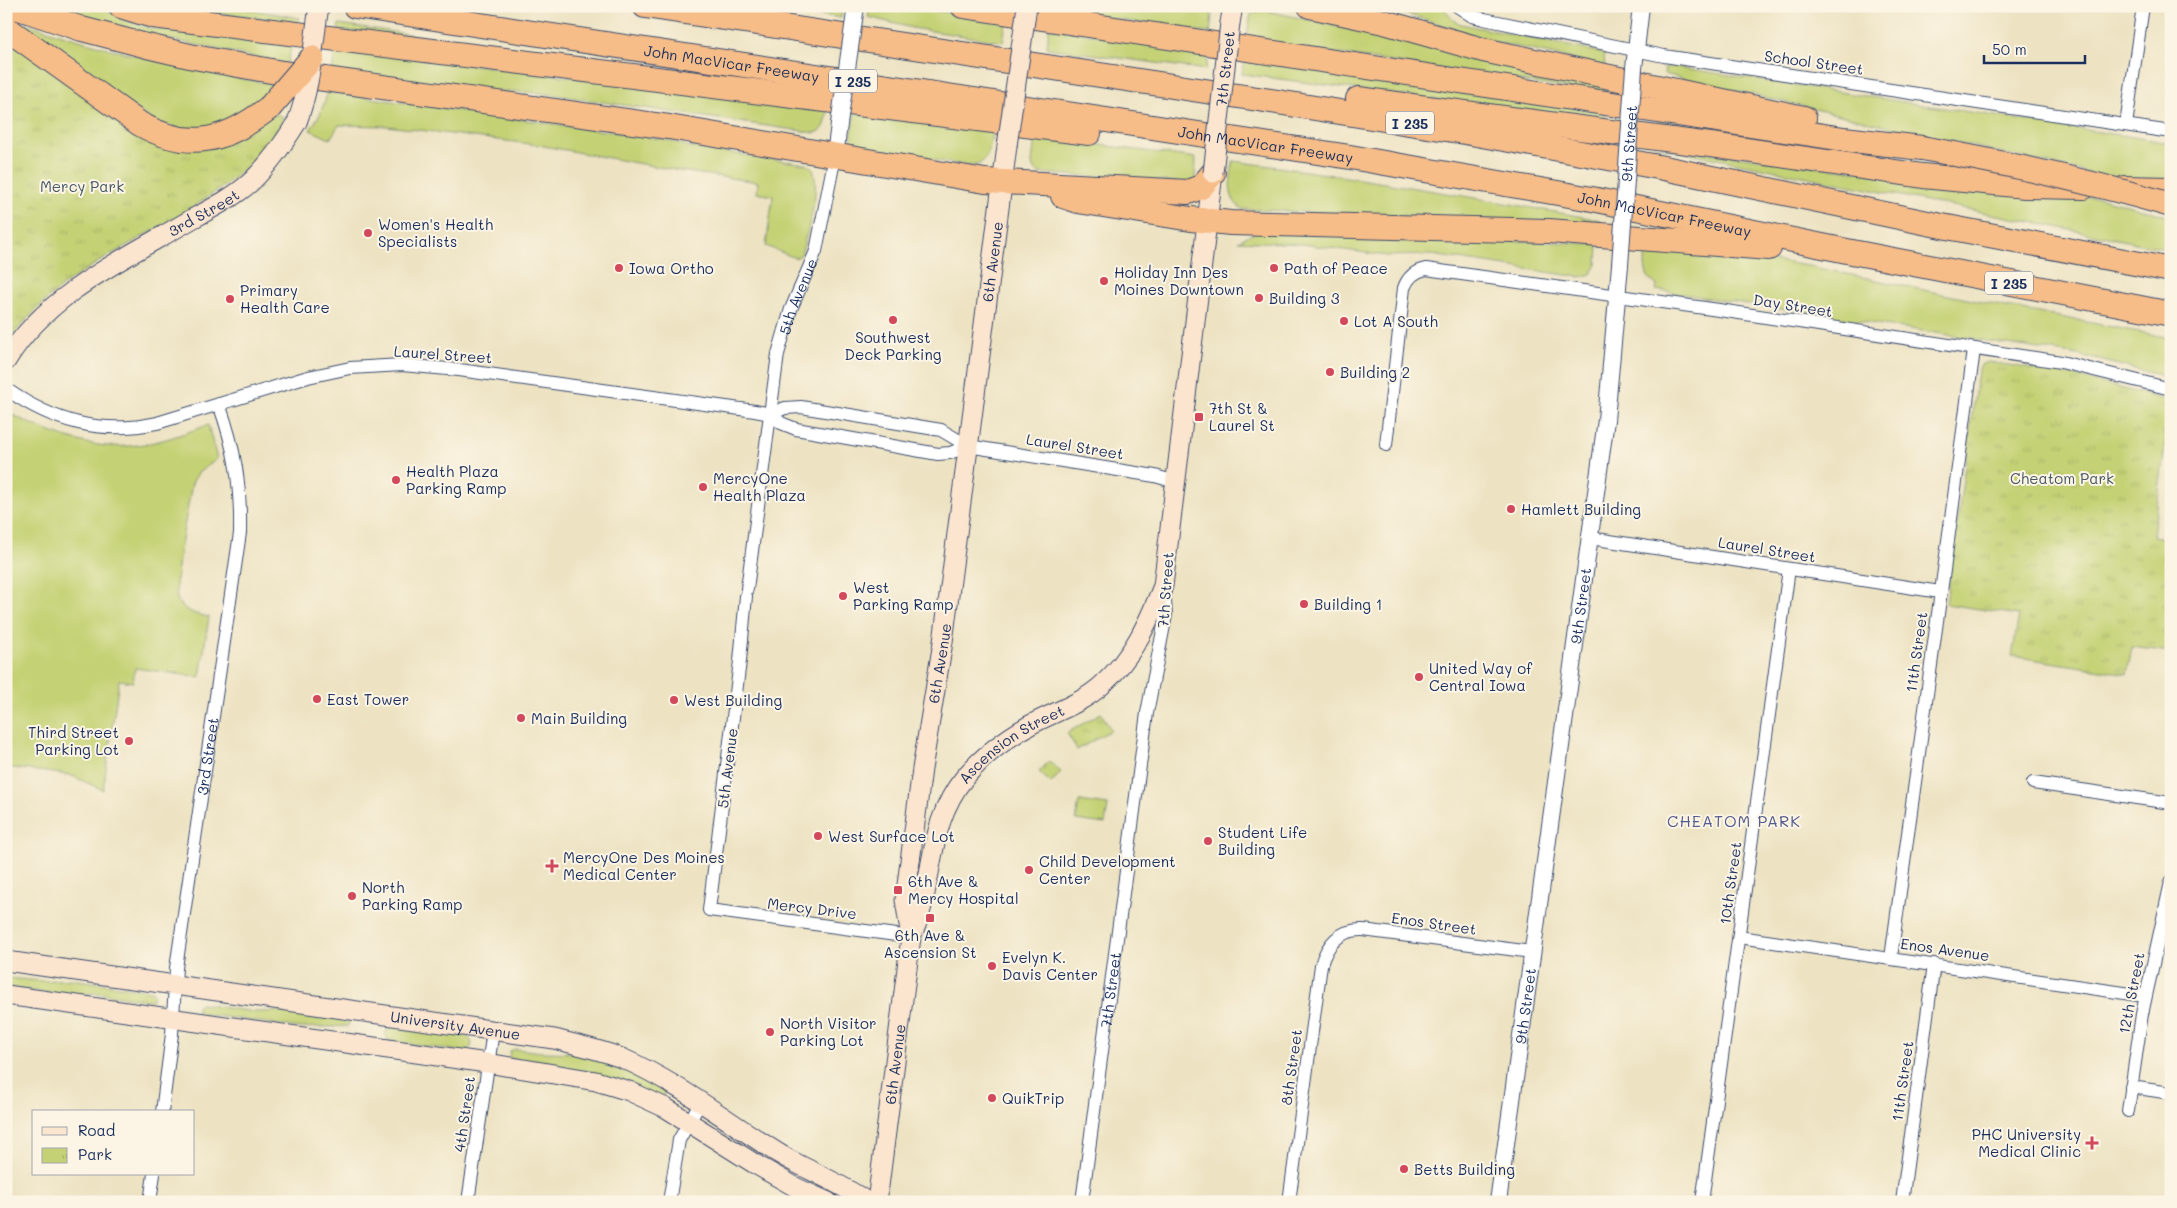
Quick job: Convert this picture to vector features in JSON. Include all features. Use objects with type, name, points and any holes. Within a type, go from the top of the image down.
[{"type":"highway","points":[[13,6],[82,29],[241,66],[668,127],[985,181],[1188,192],[1201,187],[1213,173]]},
{"type":"highway","points":[[121,6],[153,16],[599,70],[900,110],[1065,130],[1350,157]]},
{"type":"highway","name":"John MacVicar Freeway","points":[[356,6],[1350,157],[1592,200],[1847,252],[2171,314]]},
{"type":"highway","name":"I 235","points":[[645,6],[1418,124],[1664,168],[1999,237],[2171,270]]},
{"type":"highway","points":[[964,6],[1844,139],[1920,147]]},
{"type":"highway","points":[[1310,6],[1384,22],[1484,50],[1848,128],[1920,147],[2068,178],[2171,205]]},
{"type":"highway","points":[[6,28],[120,110],[156,133],[188,140],[220,136],[238,130],[270,107],[312,58]]},
{"type":"highway","points":[[1258,99],[1306,96],[1355,98],[1972,182],[2025,186],[2171,189]]},
{"type":"highway","points":[[1028,183],[1078,200],[1207,221],[1549,231],[1749,247],[1847,252]]},
{"type":"main road","points":[[6,11],[7,6]]},
{"type":"main road","name":"3rd Street","points":[[6,361],[29,330],[58,302],[88,281],[230,197],[252,181],[284,143],[297,122],[303,106],[319,6]]},
{"type":"main road","name":"6th Avenue","points":[[876,1202],[911,937],[905,900],[922,769],[943,642],[1002,182],[1027,6]]},
{"type":"main road","name":"7th Street","points":[[1163,586],[1231,15]]},
{"type":"main road","name":"Ascension Street","points":[[911,937],[925,903],[932,850],[939,828],[950,800],[964,779],[998,744],[1030,725],[1067,708],[1101,686],[1119,668],[1134,648],[1146,627],[1163,586]]},
{"type":"main road","name":"University Avenue","points":[[6,961],[554,1039],[602,1051],[641,1067],[800,1166],[846,1188],[866,1202]]},
{"type":"main road","points":[[6,995],[584,1078],[646,1098],[689,1121],[754,1164],[797,1188],[828,1202]]},
{"type":"street","name":"5th Avenue","points":[[709,910],[740,661],[746,593],[781,340],[790,309],[816,251],[834,156],[856,6]]},
{"type":"street","name":"School Street","points":[[1457,6],[1472,16],[1484,19],[1636,50],[2171,132]]},
{"type":"street","name":"9th Street","points":[[1498,1202],[1606,420],[1618,296],[1634,68],[1641,6]]},
{"type":"street","points":[[2126,125],[2143,6]]},
{"type":"street","name":"Day Street","points":[[1386,446],[1404,288],[1410,276],[1415,272],[1426,269],[2061,362],[2171,389]]},
{"type":"street","name":"11th Street","points":[[1891,958],[1974,350]]},
{"type":"street","name":"Laurel Street","points":[[6,389],[65,420],[92,427],[113,429],[136,428],[308,376],[350,368],[402,365],[512,377],[771,414],[784,408],[801,407],[942,430],[968,446],[1156,476],[1176,482]]},
{"type":"street","name":"3rd Street","points":[[162,1110],[171,1042],[174,985],[240,533],[239,482],[236,463],[219,404]]},
{"type":"street","name":"Laurel Street","points":[[771,414],[781,423],[796,429],[938,454],[950,453],[968,446]]},
{"type":"street","name":"Laurel Street","points":[[1590,538],[1940,592]]},
{"type":"street","name":"10th Street","points":[[1702,1202],[1789,570]]},
{"type":"street","name":"7th Street","points":[[1082,1202],[1147,713],[1166,616],[1163,586]]},
{"type":"street","points":[[2033,783],[2171,803]]},
{"type":"street","name":"12th Street","points":[[2128,1111],[2145,996],[2171,882]]},
{"type":"street","name":"Mercy Drive","points":[[709,910],[911,937]]},
{"type":"street","name":"Enos Street","points":[[1334,940],[1345,933],[1363,930],[1532,952]]},
{"type":"street","name":"Enos Avenue","points":[[1739,937],[2145,996]]},
{"type":"street","name":"8th Street","points":[[1289,1202],[1321,965],[1326,951],[1334,940]]},
{"type":"street","name":"11th Street","points":[[1902,1202],[1934,964]]},
{"type":"street","name":"4th Street","points":[[468,1202],[492,1031]]},
{"type":"street","points":[[2131,1087],[2171,1093]]},
{"type":"street","points":[[669,1202],[677,1147],[700,1103]]},
{"type":"street","points":[[150,1202],[154,1176]]},
{"type":"green space","points":[[46,6],[100,6],[125,20],[149,28],[292,45],[287,64],[121,29]]},
{"type":"green space","points":[[165,6],[229,6],[299,18],[297,23]]},
{"type":"green space","points":[[764,6],[842,6],[841,18]]},
{"type":"green space","points":[[870,6],[907,6],[1006,22],[1003,42],[912,28],[868,17]]},
{"type":"green space","points":[[1052,6],[1207,6],[1212,15],[1210,33],[1052,10]]},
{"type":"green space","points":[[1367,6],[1442,6],[1453,20],[1461,24],[1598,52],[1604,55],[1605,66],[1495,42],[1414,16]]},
{"type":"green space","points":[[1263,10],[1605,84],[1605,94],[1246,40],[1251,14]]},
{"type":"green space","points":[[28,24],[89,43],[151,59],[277,85],[262,103],[229,124],[186,130],[153,121],[24,30]]},
{"type":"green space","points":[[339,24],[553,55],[338,30]]},
{"type":"green space","points":[[1049,28],[1208,52],[1206,70],[1047,48]]},
{"type":"green space","name":"Mercy Park","points":[[14,43],[160,143],[277,114],[284,118],[267,144],[246,167],[222,187],[195,206],[73,278],[42,304],[6,343],[6,79]]},
{"type":"green space","points":[[336,48],[828,109],[824,127],[815,133],[541,93],[471,90],[332,71]]},
{"type":"green space","points":[[1244,57],[1605,112],[1605,122],[1242,74]]},
{"type":"green space","points":[[1670,66],[2171,143],[2171,180],[2123,181],[1664,74],[1665,68]]},
{"type":"green space","points":[[328,92],[668,140],[690,147],[806,164],[812,167],[815,176],[815,186],[813,210],[801,255],[795,258],[766,246],[773,196],[757,193],[758,182],[680,171],[538,145],[387,126],[339,125],[330,139],[310,130],[320,114]]},
{"type":"green space","points":[[854,113],[992,131],[988,154],[982,162],[970,166],[854,147],[851,142]]},
{"type":"green space","points":[[1657,120],[1788,139],[1786,148],[1656,129]]},
{"type":"green space","points":[[1035,136],[1196,158],[1195,178],[1191,183],[1039,173],[1033,168],[1032,163]]},
{"type":"green space","points":[[1653,146],[2056,196],[2098,197],[2171,217],[2171,250]]},
{"type":"green space","points":[[1233,161],[1371,181],[1600,220],[1600,225],[1242,209],[1233,199],[1231,193],[1230,181]]},
{"type":"green space","points":[[1258,231],[1598,244],[1597,265],[1591,274],[1580,277],[1432,255],[1387,256],[1303,244],[1238,241]]},
{"type":"green space","points":[[1646,247],[1749,257],[1809,266],[1996,305],[2171,338],[2171,378],[2079,355],[1656,290],[1657,285],[1649,278],[1645,269]]},
{"type":"green space","name":"Cheatom Park","points":[[1989,362],[2065,374],[2171,401],[2153,536],[2171,539],[2171,652],[2132,647],[2127,674],[2012,656],[2019,615],[1946,604],[1978,371],[1982,364]]},
{"type":"green space","points":[[6,412],[70,439],[103,446],[147,444],[208,425],[217,459],[198,473],[192,483],[177,577],[177,598],[182,606],[195,614],[209,617],[200,677],[135,668],[133,682],[119,680],[103,790],[70,775],[6,767]]},
{"type":"green space","points":[[1101,713],[1111,730],[1077,750],[1067,733]]},
{"type":"green space","points":[[1049,761],[1061,772],[1051,783],[1039,772]]},
{"type":"green space","points":[[1079,801],[1108,805],[1105,824],[1076,820]]},
{"type":"green space","points":[[6,978],[43,981],[71,979],[152,991],[154,995],[152,1000],[146,1000],[100,993],[61,995],[6,987]]},
{"type":"green space","points":[[201,1004],[254,1012],[290,1011],[347,1018],[349,1023],[348,1026],[300,1028],[197,1013],[197,1007]]},
{"type":"green space","points":[[394,1025],[467,1035],[472,1043],[471,1047],[465,1052],[389,1041],[385,1035],[388,1027]]},
{"type":"green space","points":[[515,1049],[577,1053],[624,1068],[666,1091],[662,1097],[509,1058],[510,1051]]},
{"type":"place","name":"Women's Health Specialists","points":[[368,233]]},
{"type":"place","name":"Iowa Ortho","points":[[619,268]]},
{"type":"place","name":"Path of Peace","points":[[1274,268]]},
{"type":"place","name":"Holiday Inn Des Moines Downtown","points":[[1104,281]]},
{"type":"place","name":"Building 3","points":[[1259,298]]},
{"type":"place","name":"Primary Health Care","points":[[230,299]]},
{"type":"place","name":"Southwest Deck Parking","points":[[893,320]]},
{"type":"place","name":"Lot A South","points":[[1344,321]]},
{"type":"place","name":"Building 2","points":[[1330,372]]},
{"type":"place","name":"7th St & Laurel St","points":[[1199,417]]},
{"type":"place","name":"Health Plaza Parking Ramp","points":[[396,480]]},
{"type":"place","name":"MercyOne Health Plaza","points":[[703,487]]},
{"type":"place","name":"Hamlett Building","points":[[1511,509]]},
{"type":"place","name":"West Parking Ramp","points":[[843,596]]},
{"type":"place","name":"Building 1","points":[[1304,604]]},
{"type":"place","name":"United Way of Central Iowa","points":[[1419,677]]},
{"type":"place","name":"East Tower","points":[[317,699]]},
{"type":"place","name":"West Building","points":[[674,700]]},
{"type":"place","name":"Main Building","points":[[521,718]]},
{"type":"place","name":"Third Street Parking Lot","points":[[129,741]]},
{"type":"place","name":"West Surface Lot","points":[[818,836]]},
{"type":"place","name":"Student Life Building","points":[[1208,841]]},
{"type":"place","name":"MercyOne Des Moines Medical Center","points":[[552,866]]},
{"type":"place","name":"Child Development Center","points":[[1029,870]]},
{"type":"place","name":"6th Ave & Mercy Hospital","points":[[898,890]]},
{"type":"place","name":"North Parking Ramp","points":[[352,896]]},
{"type":"place","name":"6th Ave & Ascension St","points":[[930,918]]},
{"type":"place","name":"Evelyn K. Davis Center","points":[[992,966]]},
{"type":"place","name":"North Visitor Parking Lot","points":[[770,1032]]},
{"type":"place","name":"QuikTrip","points":[[992,1098]]},
{"type":"place","name":"PHC University Medical Clinic","points":[[2092,1143]]},
{"type":"place","name":"Betts Building","points":[[1404,1169]]},
{"type":"district","name":"CHEATOM PARK","points":[[1734,820]]}]
